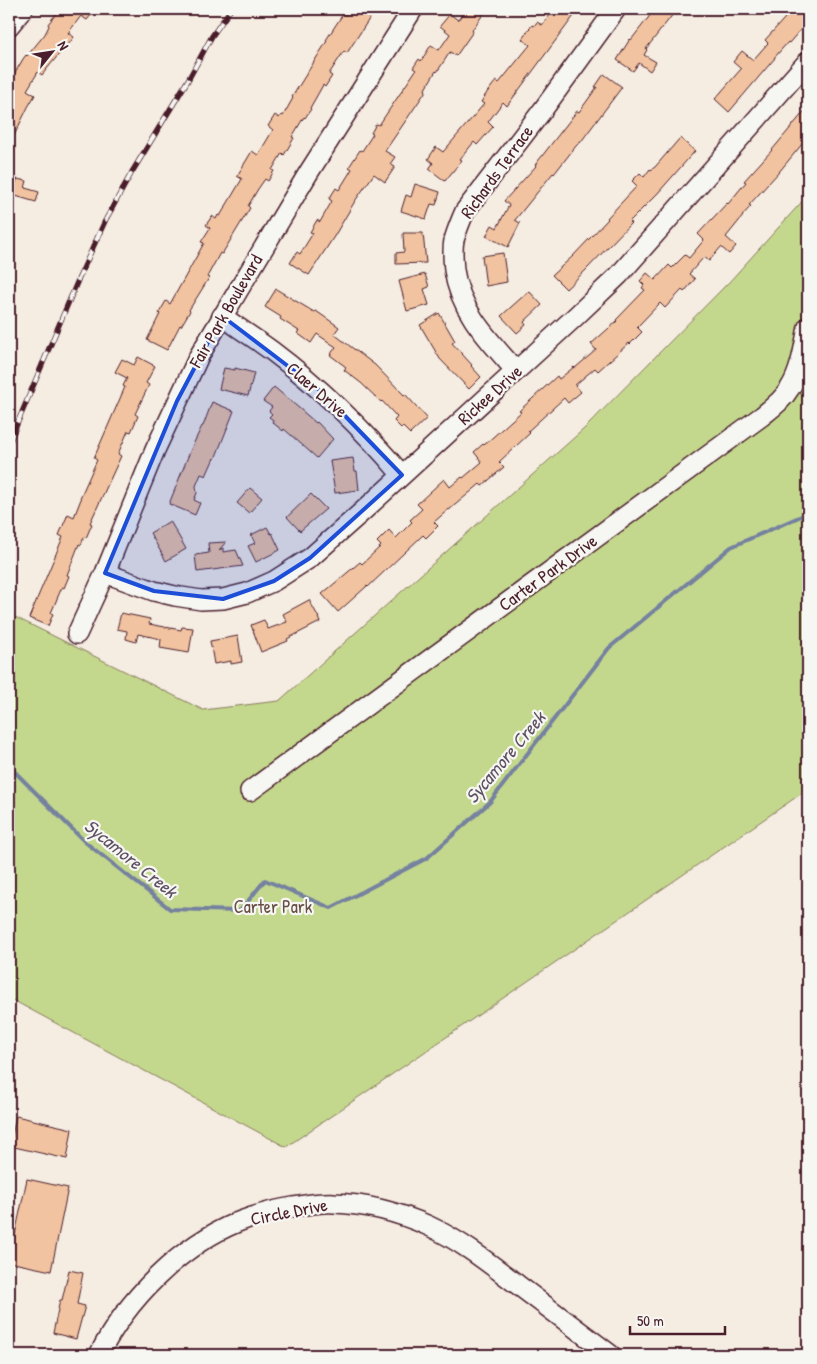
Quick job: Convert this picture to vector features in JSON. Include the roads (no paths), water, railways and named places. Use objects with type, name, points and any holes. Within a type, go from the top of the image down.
[{"type":"street","points":[[9,26],[23,9]]},
{"type":"street","name":"Fair Park Boulevard","points":[[77,634],[105,573],[155,450],[199,356],[308,172],[412,9]]},
{"type":"street","name":"Richards Terrace","points":[[516,371],[483,333],[469,314],[461,297],[455,278],[452,257],[458,226],[465,211],[542,111],[616,9]]},
{"type":"street","name":"Rickee Drive","points":[[105,573],[154,591],[176,596],[201,600],[223,599],[247,593],[274,581],[310,558],[619,275],[808,61]]},
{"type":"street","name":"Claer Drive","points":[[222,316],[272,351],[322,392],[375,443],[402,475]]},
{"type":"street","name":"Carter Park Drive","points":[[250,791],[779,402],[790,389],[797,375],[808,327]]},
{"type":"street","name":"Circle Drive","points":[[99,1355],[122,1316],[151,1282],[208,1237],[238,1222],[270,1211],[303,1205],[333,1203],[362,1205],[393,1212],[430,1227],[489,1263],[611,1355]]},
{"type":"waterway","name":"Sycamore Creek","points":[[9,766],[85,842],[170,909],[240,911],[265,880],[331,908],[427,858],[490,802],[609,648],[731,547],[808,513]]},
{"type":"railway","points":[[9,443],[105,221],[212,36],[231,9]]},
{"type":"park label","name":"Carter Park","points":[[273,907]]}]
